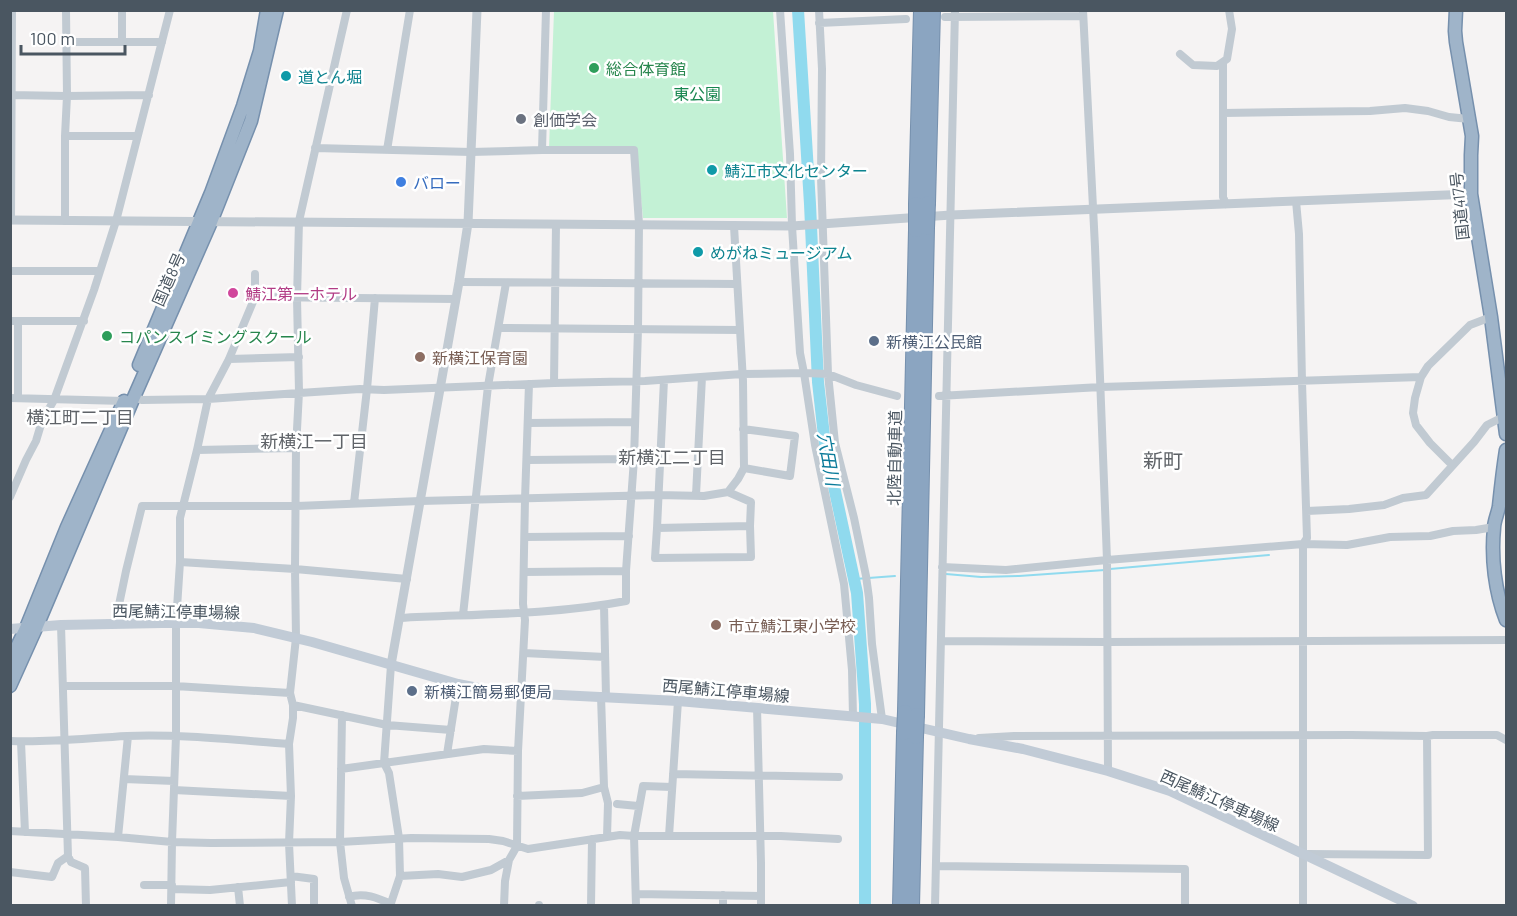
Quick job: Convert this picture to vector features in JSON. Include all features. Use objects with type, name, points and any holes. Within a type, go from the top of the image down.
[{"type":"highway","name":"国道8号","points":[[205,222],[260,51],[267,10]]},
{"type":"highway","name":"国道8号","points":[[10,686],[32,627],[129,399],[251,121],[277,10]]},
{"type":"highway","name":"北陸自動車道","points":[[900,906],[911,714],[922,229],[921,10]]},
{"type":"highway","name":"北陸自動車道","points":[[922,204],[933,10]]},
{"type":"highway","name":"国道417号","points":[[1456,10],[1456,42],[1472,136],[1471,194],[1491,317],[1506,434]]},
{"type":"highway","points":[[1506,450],[1500,491],[1503,508],[1494,527],[1496,580],[1506,620]]},
{"type":"highway","name":"国道8号","points":[[10,661],[32,627]]},
{"type":"highway","name":"北陸自動車道","points":[[910,735],[912,906]]},
{"type":"main road","name":"西尾鯖江停車場線","points":[[10,629],[62,625],[176,623],[254,628],[458,684],[488,690],[757,707],[878,719],[939,731],[1023,749],[1108,771],[1170,791],[1413,906]]},
{"type":"street","points":[[12,10],[11,220],[792,226],[1093,209],[1471,194]]},
{"type":"street","points":[[65,221],[66,10]]},
{"type":"street","points":[[122,10],[122,42]]},
{"type":"street","points":[[10,497],[36,441],[42,421],[54,400],[84,321],[116,221],[170,10]]},
{"type":"street","points":[[292,906],[289,843],[291,796],[289,744],[293,718],[291,693],[296,638],[299,221],[347,10]]},
{"type":"street","points":[[387,150],[410,10]]},
{"type":"street","points":[[349,897],[356,894],[365,895],[391,905],[400,876],[399,838],[389,773],[384,763],[391,665],[468,223],[477,10]]},
{"type":"street","points":[[542,150],[546,10]]},
{"type":"street","points":[[780,10],[800,353],[815,445],[844,584],[855,717]]},
{"type":"street","points":[[819,10],[827,374],[835,443],[866,576],[878,719]]},
{"type":"street","points":[[1180,54],[1193,65],[1217,66],[1227,59],[1232,29],[1229,10]]},
{"type":"street","points":[[945,17],[955,14],[1083,13],[1107,560],[1108,771]]},
{"type":"street","points":[[935,906],[941,641],[943,395],[951,216],[955,14]]},
{"type":"street","points":[[819,23],[902,16]]},
{"type":"street","points":[[65,42],[162,42]]},
{"type":"street","points":[[1223,62],[1223,197],[1226,204]]},
{"type":"street","points":[[11,95],[149,95]]},
{"type":"street","points":[[1223,113],[1370,111],[1405,108],[1469,119]]},
{"type":"street","points":[[65,136],[137,136]]},
{"type":"street","points":[[315,148],[471,152],[634,150],[639,224],[639,284],[634,459],[626,601],[524,613],[400,618]]},
{"type":"street","points":[[1296,201],[1299,234],[1307,511],[1307,538],[1303,544],[1303,906]]},
{"type":"street","points":[[555,383],[556,224]]},
{"type":"street","points":[[728,492],[744,468],[742,374],[734,226]]},
{"type":"street","points":[[10,271],[99,271]]},
{"type":"street","points":[[171,906],[180,518],[208,399],[229,359],[255,297],[255,274]]},
{"type":"street","points":[[459,282],[737,284]]},
{"type":"street","points":[[463,615],[488,386],[506,283]]},
{"type":"street","points":[[255,297],[456,299]]},
{"type":"street","points":[[354,503],[375,298]]},
{"type":"street","points":[[1452,465],[1416,425],[1413,413],[1415,398],[1421,377],[1428,366],[1470,325],[1491,317]]},
{"type":"street","points":[[84,321],[14,321],[14,398],[208,399],[367,389],[637,381],[742,374],[805,373],[827,374],[897,396]]},
{"type":"street","points":[[499,328],[740,330]]},
{"type":"street","points":[[229,359],[298,357]]},
{"type":"street","points":[[696,495],[702,377]]},
{"type":"street","points":[[943,395],[1101,387],[1421,377]]},
{"type":"street","points":[[115,624],[142,506],[297,506],[658,495],[704,496],[728,492],[751,502],[751,557],[655,558],[657,528],[658,495],[664,380]]},
{"type":"street","points":[[504,906],[509,860],[517,846],[518,752],[524,653],[525,499],[529,384]]},
{"type":"street","points":[[1307,511],[1349,509],[1426,495],[1487,425],[1505,416]]},
{"type":"street","points":[[528,423],[635,422]]},
{"type":"street","points":[[743,429],[795,436],[790,479],[744,468]]},
{"type":"street","points":[[197,450],[296,448]]},
{"type":"street","points":[[526,460],[634,459]]},
{"type":"street","points":[[657,528],[750,526]]},
{"type":"street","points":[[942,567],[1005,570],[1303,544],[1347,545],[1390,537],[1430,536],[1494,527]]},
{"type":"street","points":[[525,537],[629,536]]},
{"type":"street","points":[[180,562],[407,579]]},
{"type":"street","points":[[524,572],[626,571]]},
{"type":"street","points":[[604,605],[604,787],[608,803],[607,837]]},
{"type":"street","points":[[62,625],[68,856],[71,862],[85,868],[86,906]]},
{"type":"street","points":[[941,641],[1506,640]]},
{"type":"street","points":[[524,653],[605,657]]},
{"type":"street","points":[[447,754],[458,684]]},
{"type":"street","points":[[63,686],[176,686],[291,693]]},
{"type":"street","points":[[669,836],[678,701]]},
{"type":"street","points":[[293,705],[387,725],[451,729]]},
{"type":"street","points":[[757,707],[761,906]]},
{"type":"street","points":[[342,715],[340,842],[344,878],[352,906]]},
{"type":"street","points":[[969,739],[1014,736],[1497,735],[1506,740]]},
{"type":"street","points":[[118,837],[128,736]]},
{"type":"street","points":[[10,741],[176,736],[289,744]]},
{"type":"street","points":[[1303,854],[1428,855],[1427,736]]},
{"type":"street","points":[[21,742],[25,832]]},
{"type":"street","points":[[341,769],[484,749],[518,752]]},
{"type":"street","points":[[673,774],[839,777]]},
{"type":"street","points":[[124,779],[174,782]]},
{"type":"street","points":[[636,906],[634,836],[643,786],[672,787]]},
{"type":"street","points":[[517,796],[582,793],[604,787]]},
{"type":"street","points":[[174,790],[291,796]]},
{"type":"street","points":[[618,804],[638,806]]},
{"type":"street","points":[[10,831],[172,842],[289,843],[399,838],[489,839],[528,849],[620,835],[781,836],[838,839]]},
{"type":"street","points":[[591,906],[592,839]]},
{"type":"street","points":[[10,872],[52,877],[58,863],[68,856]]},
{"type":"street","points":[[400,876],[438,874],[462,877],[491,870],[509,860]]},
{"type":"street","points":[[936,866],[1185,869],[1185,906]]},
{"type":"street","points":[[144,885],[210,890],[291,879],[314,879],[314,906]]},
{"type":"street","points":[[238,887],[240,906]]},
{"type":"street","points":[[636,894],[760,896]]},
{"type":"street","points":[[723,895],[723,906]]},
{"type":"green space","name":"東公園","points":[[554,11],[773,11],[787,218],[643,218],[636,149],[549,148]]},
{"type":"waterway","name":"穴田川","points":[[798,10],[818,382],[825,445],[857,593],[865,704],[865,906]]},
{"type":"waterway","points":[[1110,569],[1269,555]]},
{"type":"waterway","points":[[946,574],[981,577],[1105,570]]},
{"type":"waterway","points":[[855,579],[895,576]]},
{"type":"place","name":"総合体育館","points":[[594,68]]},
{"type":"place","name":"道とん堀","points":[[286,76]]},
{"type":"place","name":"創価学会","points":[[521,119]]},
{"type":"place","name":"鯖江市文化センター","points":[[712,170]]},
{"type":"place","name":"バロー","points":[[401,182]]},
{"type":"place","name":"めがねミュージアム","points":[[698,252]]},
{"type":"place","name":"鯖江第一ホテル","points":[[233,293]]},
{"type":"place","name":"コパンスイミングスクール","points":[[107,336]]},
{"type":"place","name":"新横江公民館","points":[[874,341]]},
{"type":"place","name":"新横江保育園","points":[[420,357]]},
{"type":"place","name":"市立鯖江東小学校","points":[[716,625]]},
{"type":"place","name":"新横江簡易郵便局","points":[[412,691]]},
{"type":"district","name":"横江町二丁目","points":[[80,417]]},
{"type":"district","name":"新横江一丁目","points":[[314,441]]},
{"type":"district","name":"新横江二丁目","points":[[672,457]]},
{"type":"district","name":"新町","points":[[1163,460]]}]
